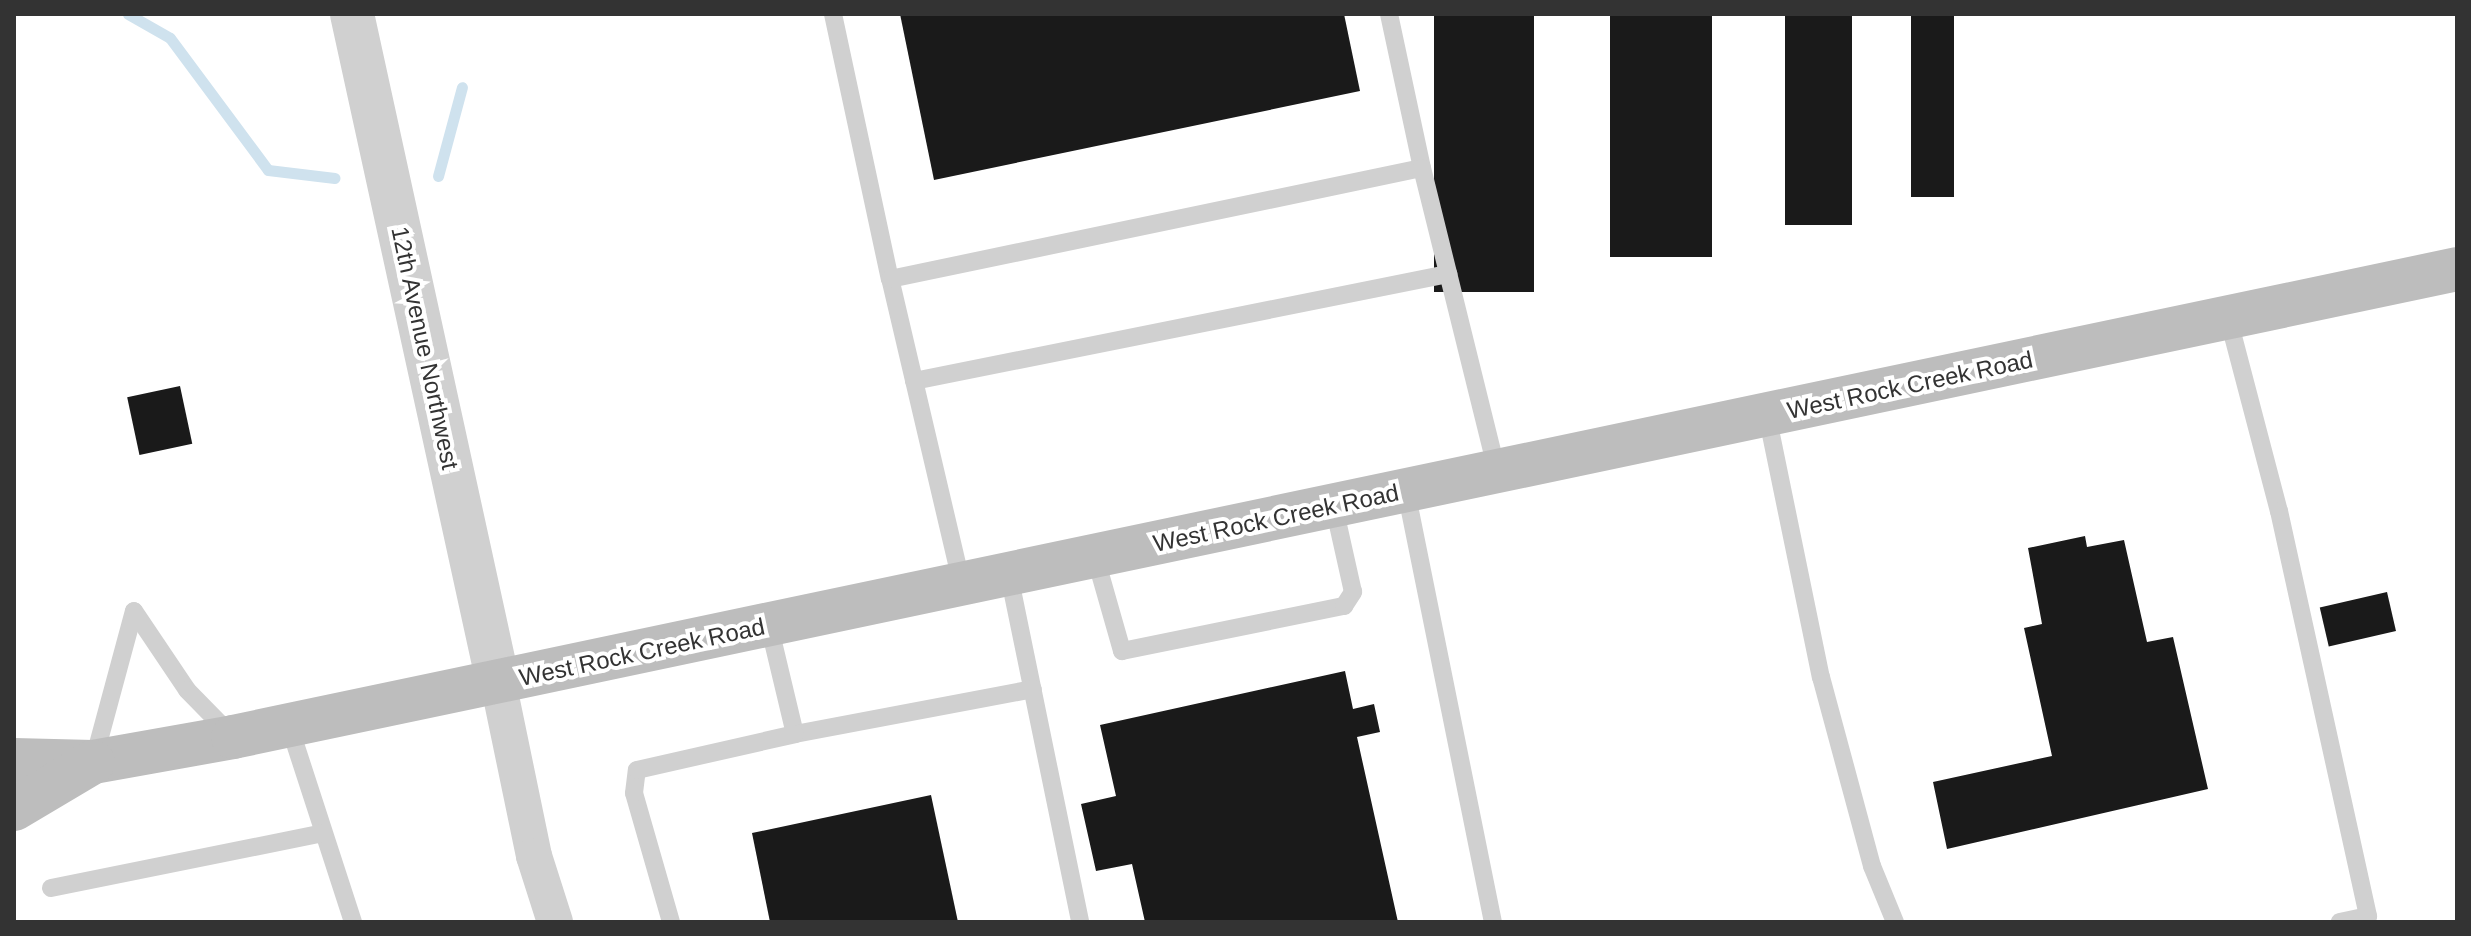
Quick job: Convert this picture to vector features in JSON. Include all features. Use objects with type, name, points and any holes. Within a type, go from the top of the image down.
[{"type":"main road","name":"West Rock Creek Road","points":[[14,760],[93,762],[233,737],[2457,269]]},
{"type":"main road","name":"West Rock Creek Road","points":[[14,809],[93,762]]},
{"type":"street","name":"12th Avenue Northwest","points":[[352,14],[498,682]]},
{"type":"street","points":[[498,682],[534,856],[555,922]]},
{"type":"lane","points":[[833,14],[890,279],[962,585]]},
{"type":"lane","points":[[1389,14],[1422,168],[1497,472]]},
{"type":"lane","points":[[890,279],[1422,168]]},
{"type":"lane","points":[[914,381],[1448,274]]},
{"type":"lane","points":[[2228,317],[2279,511],[2368,916],[2340,922]]},
{"type":"lane","points":[[1767,415],[1821,677],[1872,866],[1895,922]]},
{"type":"lane","points":[[1406,491],[1493,922]]},
{"type":"lane","points":[[1095,556],[1122,651],[1344,606],[1353,592],[1334,507]]},
{"type":"lane","points":[[1009,575],[1080,922]]},
{"type":"lane","points":[[93,762],[134,611],[187,690],[233,737]]},
{"type":"lane","points":[[769,625],[795,734]]},
{"type":"lane","points":[[671,922],[634,793],[637,770],[795,734],[1033,689]]},
{"type":"lane","points":[[289,725],[353,922]]},
{"type":"lane","points":[[51,888],[324,833]]},
{"type":"building","points":[[900,14],[1344,14],[1360,91],[934,180]]},
{"type":"building","points":[[1434,14],[1534,14],[1534,292],[1434,292]]},
{"type":"building","points":[[1610,14],[1712,14],[1712,257],[1610,257]]},
{"type":"building","points":[[1785,14],[1852,14],[1852,225],[1785,225]]},
{"type":"building","points":[[1911,14],[1954,14],[1954,197],[1911,197]]},
{"type":"building","points":[[180,386],[192,444],[139,455],[127,397]]},
{"type":"building","points":[[2085,536],[2087,547],[2124,540],[2147,642],[2173,637],[2208,789],[1947,849],[1933,782],[2052,756],[2024,628],[2042,624],[2028,548]]},
{"type":"building","points":[[2387,592],[2396,631],[2329,646],[2320,608]]},
{"type":"building","points":[[1345,671],[1353,709],[1374,704],[1380,732],[1357,737],[1398,922],[1145,922],[1132,864],[1096,871],[1081,804],[1116,796],[1100,725]]},
{"type":"building","points":[[931,795],[958,922],[770,922],[752,833]]},
{"type":"waterway","points":[[128,14],[170,38],[268,170],[335,178]]},
{"type":"waterway","points":[[438,176],[462,87]]}]
